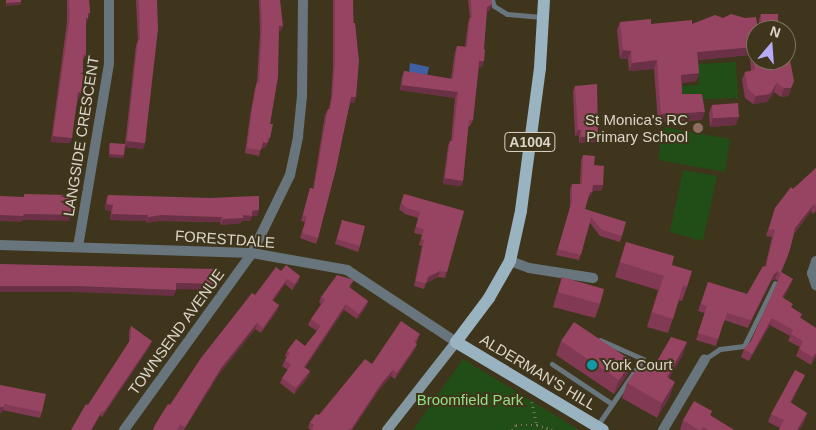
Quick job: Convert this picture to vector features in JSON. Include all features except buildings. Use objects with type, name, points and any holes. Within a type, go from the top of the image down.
[{"type":"main road","name":"A1004","points":[[456,342],[489,298],[510,261],[521,211],[540,68],[544,0]]},
{"type":"main road","name":"ALDERMAN'S HILL","points":[[456,342],[600,428]]},
{"type":"main road","points":[[388,430],[456,342]]},
{"type":"street","name":"LANGSIDE CRESCENT","points":[[78,247],[109,63],[108,0]]},
{"type":"street","name":"TOWNSEND AVENUE","points":[[124,430],[252,253],[290,176],[298,136],[304,61],[303,0]]},
{"type":"street","name":"FORESTDALE","points":[[0,245],[252,253],[347,270],[456,342]]},
{"type":"street","points":[[510,261],[529,268],[592,278]]},
{"type":"street","points":[[816,261],[812,274],[816,285]]},
{"type":"street","points":[[663,430],[705,359]]},
{"type":"lane","points":[[492,0],[494,6],[507,14],[543,17]]},
{"type":"lane","points":[[705,359],[720,349],[744,346],[775,283]]},
{"type":"lane","points":[[597,339],[643,359],[612,404],[600,428]]},
{"type":"lane","points":[[552,364],[612,404]]},
{"type":"path","points":[[535,390],[531,404],[537,424]]},
{"type":"path","points":[[512,430],[516,425],[537,424],[553,430]]},
{"type":"green space","points":[[736,62],[738,98],[682,100],[682,86],[699,85],[699,64]]},
{"type":"green space","points":[[663,127],[730,139],[725,172],[658,160]]},
{"type":"green space","points":[[683,170],[717,176],[703,241],[670,232]]},
{"type":"green space","name":"Broomfield Park","points":[[463,359],[579,430],[413,430]]},
{"type":"water","points":[[410,63],[429,67],[427,76],[409,73]]},
{"type":"place","name":"St Monica's RC Primary School","points":[[698,128]]},
{"type":"place","name":"York Court","points":[[592,365]]}]
